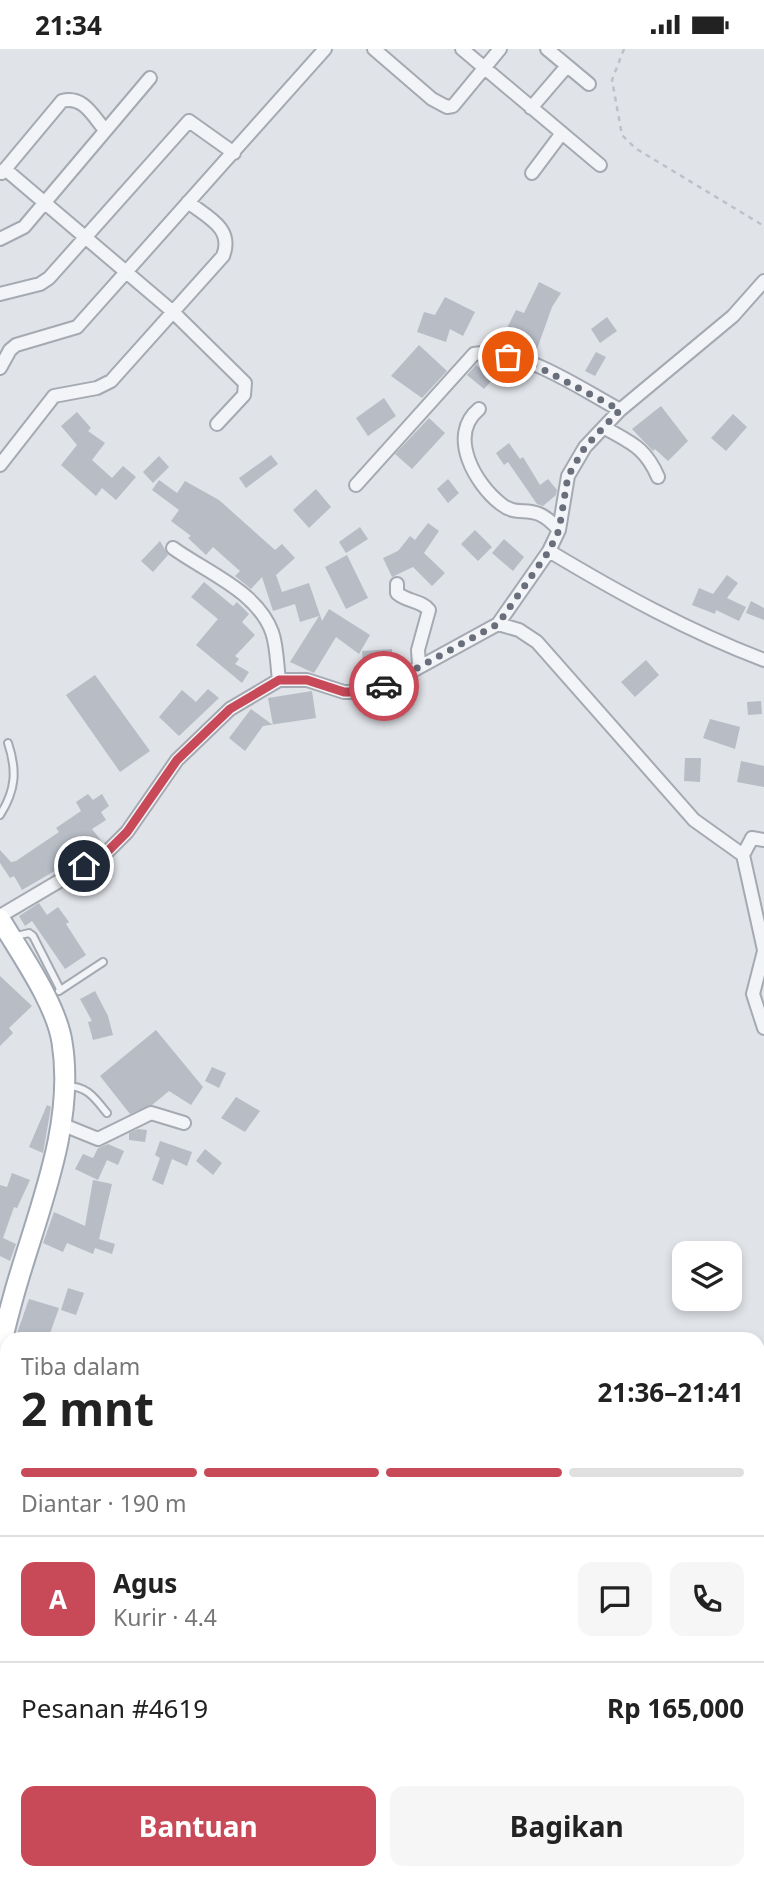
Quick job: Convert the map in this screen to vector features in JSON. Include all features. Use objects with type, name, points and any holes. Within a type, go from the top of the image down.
[{"type":"main road","points":[[0,917],[11,937],[53,995],[62,1041],[64,1086],[61,1124],[6,1332]]},
{"type":"street","points":[[0,368],[16,345],[77,327],[325,49]]},
{"type":"street","points":[[374,49],[432,99],[447,107],[453,106],[499,49]]},
{"type":"street","points":[[462,49],[600,165]]},
{"type":"street","points":[[547,49],[589,84]]},
{"type":"street","points":[[531,108],[567,66]]},
{"type":"street","points":[[0,239],[18,232],[46,202],[150,78]]},
{"type":"street","points":[[105,130],[82,103],[75,100],[62,101],[3,171],[46,202],[172,311],[244,383],[244,395],[217,424]]},
{"type":"street","points":[[0,294],[40,284],[49,278],[189,121],[234,153]]},
{"type":"street","points":[[532,173],[562,133]]},
{"type":"street","points":[[0,465],[54,396],[97,388],[111,381],[223,256],[226,242],[224,230],[188,202]]},
{"type":"street","points":[[0,917],[105,854],[127,832],[177,760],[230,709],[279,680],[307,680],[344,692],[365,692],[385,686],[498,624],[549,551],[559,530],[568,476],[585,447],[620,410],[733,316],[764,281]]},
{"type":"street","points":[[356,485],[474,354],[484,352],[531,363],[620,410]]},
{"type":"street","points":[[479,409],[470,418],[465,436],[467,455],[482,485],[508,509],[542,513],[559,530]]},
{"type":"street","points":[[605,428],[650,457],[658,477]]},
{"type":"street","points":[[173,548],[225,580],[263,616],[272,633],[279,680]]},
{"type":"street","points":[[549,551],[625,597],[716,642],[764,660]]},
{"type":"street","points":[[397,583],[397,593],[403,598],[425,605],[429,610],[418,650],[419,665]]},
{"type":"street","points":[[498,624],[519,629],[537,642],[694,820],[743,855]]},
{"type":"street","points":[[764,840],[752,838],[743,855],[764,951],[753,994],[764,1028]]},
{"type":"street","points":[[61,1124],[98,1139],[151,1113],[184,1123]]},
{"type":"lane","points":[[0,815],[9,801],[15,779],[15,764],[8,743]]},
{"type":"lane","points":[[53,995],[103,962]]},
{"type":"lane","points":[[64,1086],[78,1086],[91,1093],[107,1113]]},
{"type":"path","points":[[624,49],[612,81],[622,135],[635,148],[764,226]]},
{"type":"building","points":[[539,282],[561,293],[552,307],[537,349],[514,339],[511,345],[501,340],[516,310],[524,313]]},
{"type":"building","points":[[445,297],[475,312],[463,336],[450,329],[446,342],[417,332],[424,312],[435,315]]},
{"type":"building","points":[[607,317],[617,331],[600,343],[591,329]]},
{"type":"building","points":[[419,345],[447,371],[422,398],[391,376]]},
{"type":"building","points":[[596,352],[606,357],[595,376],[585,371]]},
{"type":"building","points":[[476,365],[493,379],[484,389],[467,375]]},
{"type":"building","points":[[384,398],[396,416],[368,436],[356,418]]},
{"type":"building","points":[[661,406],[688,441],[668,461],[655,449],[653,451],[632,429]]},
{"type":"building","points":[[77,412],[91,428],[88,431],[105,443],[92,460],[112,478],[123,466],[136,477],[116,500],[102,488],[96,496],[61,465],[77,445],[61,426]]},
{"type":"building","points":[[733,414],[747,427],[726,451],[711,438]]},
{"type":"building","points":[[429,418],[445,433],[412,469],[395,454]]},
{"type":"building","points":[[509,443],[520,459],[523,457],[540,485],[548,479],[557,490],[556,495],[543,506],[537,504],[508,462],[504,465],[496,453]]},
{"type":"building","points":[[271,455],[278,464],[246,488],[239,478]]},
{"type":"building","points":[[159,456],[169,467],[153,483],[143,472]]},
{"type":"building","points":[[448,479],[459,493],[448,503],[437,489]]},
{"type":"building","points":[[159,480],[177,493],[185,481],[219,500],[275,550],[282,544],[295,558],[276,575],[282,592],[309,583],[322,621],[329,609],[370,635],[359,654],[336,637],[314,673],[290,662],[319,616],[300,622],[295,604],[273,611],[262,577],[251,589],[235,576],[240,571],[213,547],[206,555],[188,538],[191,536],[171,521],[179,510],[152,490]]},
{"type":"building","points":[[316,489],[331,507],[309,528],[293,510]]},
{"type":"building","points":[[428,523],[439,531],[424,553],[445,573],[432,586],[413,567],[392,577],[383,558],[398,551],[410,536],[415,540]]},
{"type":"building","points":[[360,527],[368,539],[346,553],[339,542]]},
{"type":"building","points":[[475,530],[492,547],[478,561],[461,544]]},
{"type":"building","points":[[504,539],[524,557],[513,571],[492,553]]},
{"type":"building","points":[[160,541],[168,555],[153,572],[141,561]]},
{"type":"building","points":[[347,555],[368,598],[346,609],[325,567]]},
{"type":"building","points":[[727,575],[738,583],[727,598],[746,607],[739,621],[716,610],[715,614],[692,605],[699,588],[713,594]]},
{"type":"building","points":[[204,582],[233,606],[237,602],[249,614],[242,622],[255,635],[235,656],[239,659],[235,664],[249,672],[242,683],[196,645],[218,619],[191,597]]},
{"type":"building","points":[[751,601],[764,608],[764,620],[746,613]]},
{"type":"building","points":[[392,649],[393,672],[364,677],[362,651]]},
{"type":"building","points":[[646,660],[659,675],[635,697],[621,682]]},
{"type":"building","points":[[95,675],[150,751],[120,772],[66,695]]},
{"type":"building","points":[[208,689],[219,698],[179,736],[159,717],[182,690],[196,702]]},
{"type":"building","points":[[312,691],[316,718],[273,725],[268,698]]},
{"type":"building","points":[[761,701],[762,714],[748,715],[747,702]]},
{"type":"building","points":[[251,709],[272,725],[263,726],[245,751],[229,738]]},
{"type":"building","points":[[710,719],[740,727],[735,749],[703,738]]},
{"type":"building","points":[[685,758],[701,758],[700,782],[684,781]]},
{"type":"building","points":[[741,761],[764,766],[764,787],[737,782]]},
{"type":"building","points":[[88,794],[93,800],[102,794],[109,806],[101,812],[106,820],[92,829],[103,843],[95,850],[90,843],[64,862],[65,865],[22,890],[14,876],[10,878],[0,863],[0,850],[11,862],[16,861],[59,832],[56,828],[81,811],[76,802]]},
{"type":"building","points":[[39,903],[47,915],[58,907],[86,955],[65,969],[32,921],[25,926],[19,916]]},
{"type":"building","points":[[0,976],[32,1006],[9,1028],[13,1033],[0,1046]]},
{"type":"building","points":[[95,991],[108,1016],[113,1035],[93,1040],[88,1022],[92,1021],[80,999]]},
{"type":"building","points":[[156,1030],[203,1087],[191,1105],[169,1091],[152,1105],[130,1114],[100,1076]]},
{"type":"building","points":[[212,1067],[226,1073],[219,1088],[205,1081]]},
{"type":"building","points":[[236,1097],[260,1111],[245,1132],[221,1118]]},
{"type":"building","points":[[47,1105],[51,1107],[43,1153],[29,1147]]},
{"type":"building","points":[[138,1129],[147,1130],[145,1142],[129,1140],[129,1133]]},
{"type":"building","points":[[160,1141],[192,1152],[187,1166],[172,1159],[163,1185],[152,1180],[160,1158],[155,1155]]},
{"type":"building","points":[[108,1144],[124,1151],[118,1165],[107,1160],[98,1180],[75,1169],[83,1154],[93,1158],[98,1148]]},
{"type":"building","points":[[205,1149],[222,1163],[213,1175],[196,1161]]},
{"type":"building","points":[[12,1173],[30,1180],[17,1208],[14,1207],[3,1238],[16,1244],[10,1261],[0,1256],[0,1185],[7,1187]]},
{"type":"building","points":[[93,1180],[112,1184],[99,1239],[115,1244],[112,1254],[95,1248],[93,1254],[67,1243],[63,1252],[43,1243],[54,1212],[85,1226]]},
{"type":"building","points":[[68,1288],[84,1293],[76,1315],[61,1310]]},
{"type":"building","points":[[29,1299],[59,1308],[50,1332],[17,1332]]},
{"type":"way so far","points":[[384,686],[498,624],[549,551],[559,530],[568,476],[585,447],[620,410],[531,363],[508,357]]},
{"type":"route","points":[[84,866],[105,854],[127,832],[177,760],[230,709],[279,680],[307,680],[344,692],[365,692],[384,686]]}]
